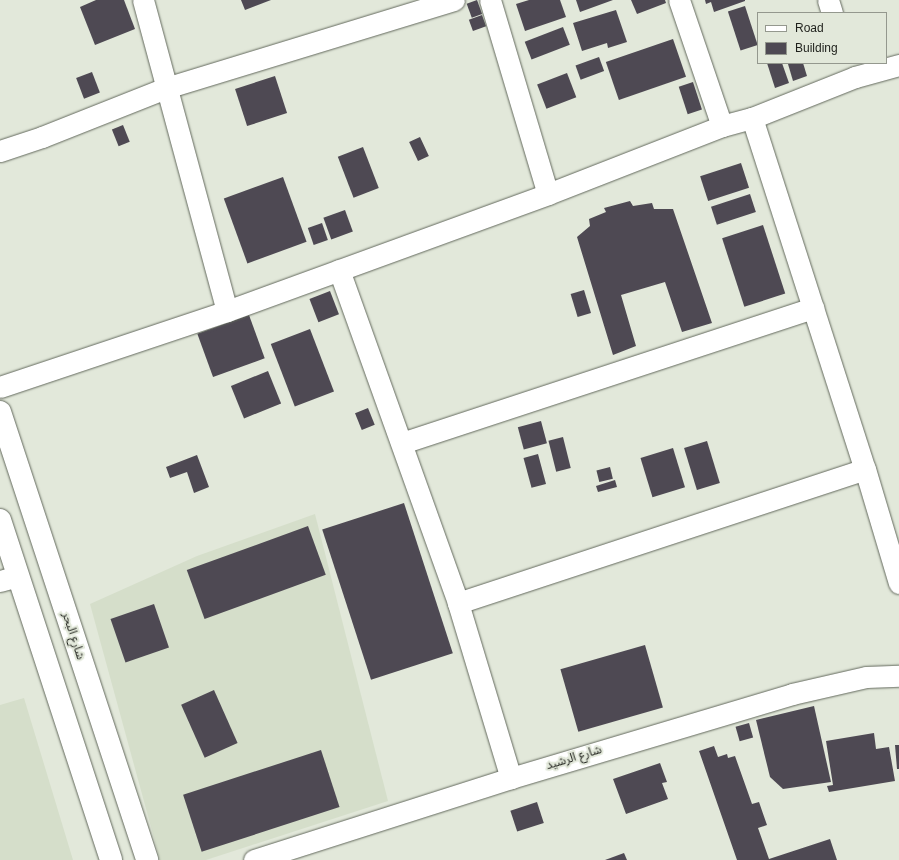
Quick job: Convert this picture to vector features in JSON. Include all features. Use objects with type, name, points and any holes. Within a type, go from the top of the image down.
[{"type":"main road","name":"شارع البحر","points":[[0,412],[147,860]]},
{"type":"main road","points":[[0,520],[9,578],[61,708],[111,860]]},
{"type":"main road","points":[[61,708],[93,696]]},
{"type":"street","points":[[143,0],[227,311]]},
{"type":"street","points":[[0,151],[42,137],[166,88],[454,0]]},
{"type":"street","points":[[490,0],[548,194]]},
{"type":"street","points":[[679,0],[722,126]]},
{"type":"street","points":[[828,0],[832,12]]},
{"type":"street","points":[[0,387],[227,311],[548,194],[722,126],[752,118],[852,70],[899,65]]},
{"type":"street","points":[[752,118],[865,469],[899,583]]},
{"type":"street","points":[[339,270],[402,443],[458,604],[511,778]]},
{"type":"street","points":[[402,443],[813,308]]},
{"type":"street","points":[[458,604],[865,469]]},
{"type":"street","name":"شارع الرشيد","points":[[254,860],[511,778],[792,694],[866,677],[899,676]]},
{"type":"shaded area","points":[[315,514],[388,801],[206,860],[160,860],[90,604],[197,556]]},
{"type":"shaded area","points":[[24,698],[73,860],[0,860],[0,705]]},
{"type":"building","points":[[96,0],[124,0],[135,29],[95,45],[80,7]]},
{"type":"building","points":[[241,0],[271,0],[245,10]]},
{"type":"building","points":[[477,0],[482,14],[472,18],[467,4]]},
{"type":"building","points":[[529,0],[560,0],[566,17],[525,31],[516,4]]},
{"type":"building","points":[[576,0],[613,0],[580,12]]},
{"type":"building","points":[[631,0],[665,0],[666,3],[637,14]]},
{"type":"building","points":[[705,0],[745,1],[714,12],[711,2],[706,4]]},
{"type":"building","points":[[745,6],[757,45],[741,51],[728,12]]},
{"type":"building","points":[[616,10],[627,42],[608,48],[607,43],[582,51],[573,23]]},
{"type":"building","points":[[482,15],[486,26],[473,31],[469,20]]},
{"type":"building","points":[[563,27],[570,45],[532,59],[525,42]]},
{"type":"building","points":[[673,39],[686,77],[619,100],[606,62]]},
{"type":"building","points":[[599,57],[604,71],[581,80],[576,66]]},
{"type":"building","points":[[767,64],[782,64],[789,83],[775,88]]},
{"type":"building","points":[[788,64],[803,64],[807,76],[793,81]]},
{"type":"building","points":[[92,72],[100,93],[84,99],[76,78]]},
{"type":"building","points":[[567,73],[576,97],[546,109],[537,84]]},
{"type":"building","points":[[275,76],[287,113],[247,126],[235,89]]},
{"type":"building","points":[[693,82],[702,110],[688,114],[679,87]]},
{"type":"building","points":[[123,125],[130,142],[119,146],[112,129]]},
{"type":"building","points":[[420,137],[429,156],[418,161],[409,142]]},
{"type":"building","points":[[363,147],[379,188],[354,198],[338,157]]},
{"type":"building","points":[[741,163],[749,188],[708,201],[700,176]]},
{"type":"building","points":[[283,177],[307,242],[247,263],[224,199]]},
{"type":"building","points":[[750,194],[756,212],[717,225],[711,207]]},
{"type":"building","points":[[630,201],[633,206],[652,203],[654,209],[673,209],[712,323],[682,332],[665,282],[621,295],[636,346],[613,355],[577,237],[590,226],[589,219],[606,212],[604,208]]},
{"type":"building","points":[[345,210],[353,232],[331,239],[323,218]]},
{"type":"building","points":[[322,223],[328,240],[314,245],[308,228]]},
{"type":"building","points":[[763,225],[785,293],[744,307],[722,238]]},
{"type":"building","points":[[584,290],[591,313],[578,317],[571,294]]},
{"type":"building","points":[[330,291],[339,314],[318,322],[309,299]]},
{"type":"building","points":[[249,315],[265,358],[213,377],[197,334]]},
{"type":"building","points":[[310,329],[334,392],[295,407],[271,344]]},
{"type":"building","points":[[268,371],[281,403],[244,418],[231,386]]},
{"type":"building","points":[[368,408],[375,425],[362,430],[355,413]]},
{"type":"building","points":[[541,421],[547,443],[524,449],[518,427]]},
{"type":"building","points":[[563,437],[571,468],[556,472],[548,441]]},
{"type":"building","points":[[707,441],[720,483],[697,490],[684,448]]},
{"type":"building","points":[[673,448],[685,487],[652,497],[640,458]]},
{"type":"building","points":[[538,454],[546,484],[532,488],[524,458]]},
{"type":"building","points":[[197,455],[209,487],[194,493],[187,472],[170,478],[166,467]]},
{"type":"building","points":[[610,467],[613,479],[599,482],[596,470]]},
{"type":"building","points":[[615,480],[617,487],[598,492],[596,486]]},
{"type":"building","points":[[404,503],[453,653],[371,680],[322,530]]},
{"type":"building","points":[[308,526],[326,575],[205,619],[187,570]]},
{"type":"building","points":[[154,604],[169,647],[125,662],[111,619]]},
{"type":"building","points":[[645,645],[663,707],[578,732],[560,669]]},
{"type":"building","points":[[214,690],[238,743],[205,758],[181,705]]},
{"type":"building","points":[[814,706],[831,782],[783,789],[770,777],[756,720]]},
{"type":"building","points":[[749,723],[753,737],[740,741],[736,727]]},
{"type":"building","points":[[874,733],[876,749],[889,747],[895,781],[829,792],[827,786],[833,785],[826,741]]},
{"type":"building","points":[[895,745],[899,745],[899,769],[897,769]]},
{"type":"building","points":[[714,746],[718,757],[727,754],[728,758],[735,756],[752,804],[759,802],[767,825],[758,828],[769,859],[830,839],[837,860],[737,860],[699,751]]},
{"type":"building","points":[[321,750],[340,807],[202,852],[183,795]]},
{"type":"building","points":[[660,763],[667,782],[662,783],[668,799],[626,814],[613,779]]},
{"type":"building","points":[[537,802],[544,823],[517,832],[510,811]]},
{"type":"building","points":[[624,853],[627,860],[605,860]]}]
